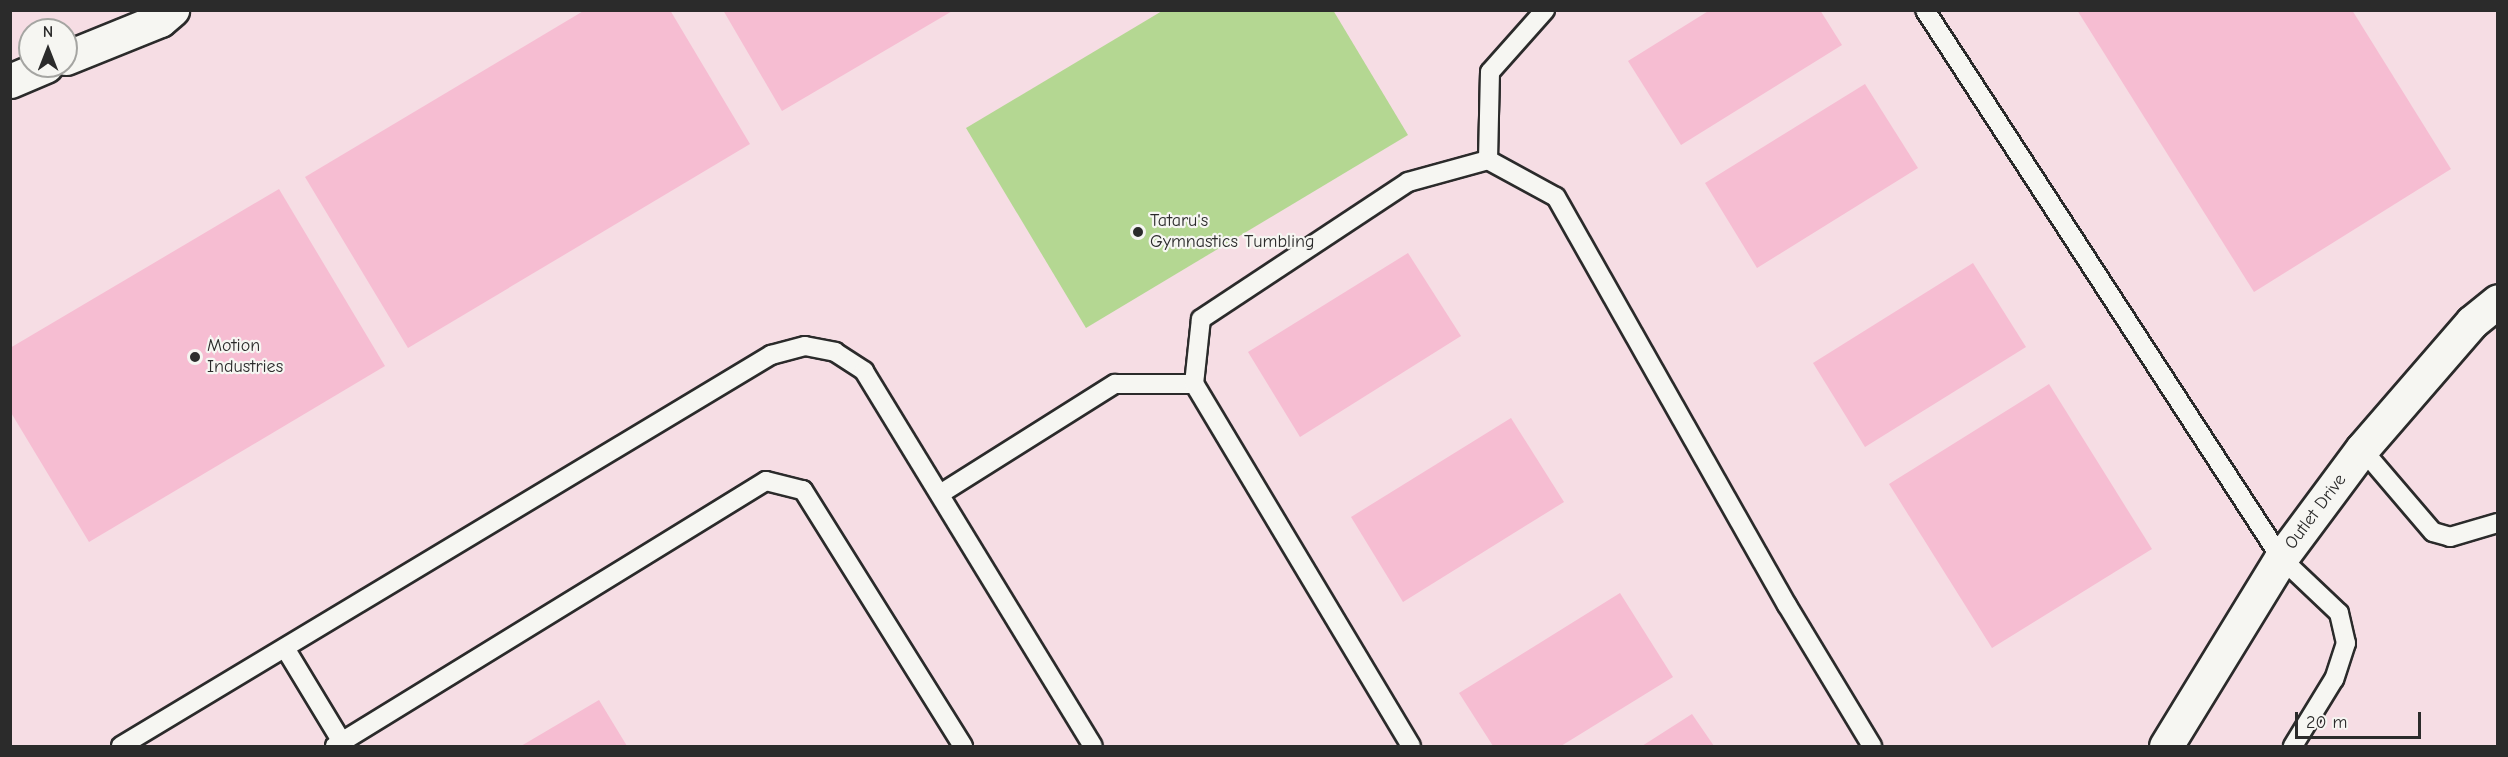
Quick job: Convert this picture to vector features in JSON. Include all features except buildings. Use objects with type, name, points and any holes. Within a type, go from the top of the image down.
[{"type":"street","points":[[78,53],[160,20],[172,10]]},
{"type":"street","name":"Outlet Drive","points":[[2166,747],[2281,558],[2362,449],[2472,322],[2498,301]]},
{"type":"lane","points":[[1488,160],[1490,72],[1545,10]]},
{"type":"lane","points":[[1924,10],[2281,558],[2339,613],[2346,643],[2334,679],[2293,747]]},
{"type":"lane","points":[[1411,747],[1194,384],[1201,319],[1408,182],[1488,160],[1556,196],[1781,595],[1872,747]]},
{"type":"lane","points":[[121,747],[771,354],[805,346],[835,352],[864,370],[1093,747]]},
{"type":"lane","points":[[940,494],[1115,384],[1194,384]]},
{"type":"lane","points":[[2362,449],[2433,532],[2450,537],[2498,523]]},
{"type":"lane","points":[[285,648],[338,744],[766,481],[802,490],[963,747]]},
{"type":"shaded area","points":[[10,11],[2497,11],[2497,746],[11,746]]},
{"type":"green space","name":"Tataru's Gymnastics Tumbling","points":[[1333,10],[1408,135],[1086,328],[966,128],[1162,11]]},
{"type":"place","name":"Tataru's Gymnastics Tumbling","points":[[1138,232]]},
{"type":"place","name":"Motion Industries","points":[[195,357]]}]
